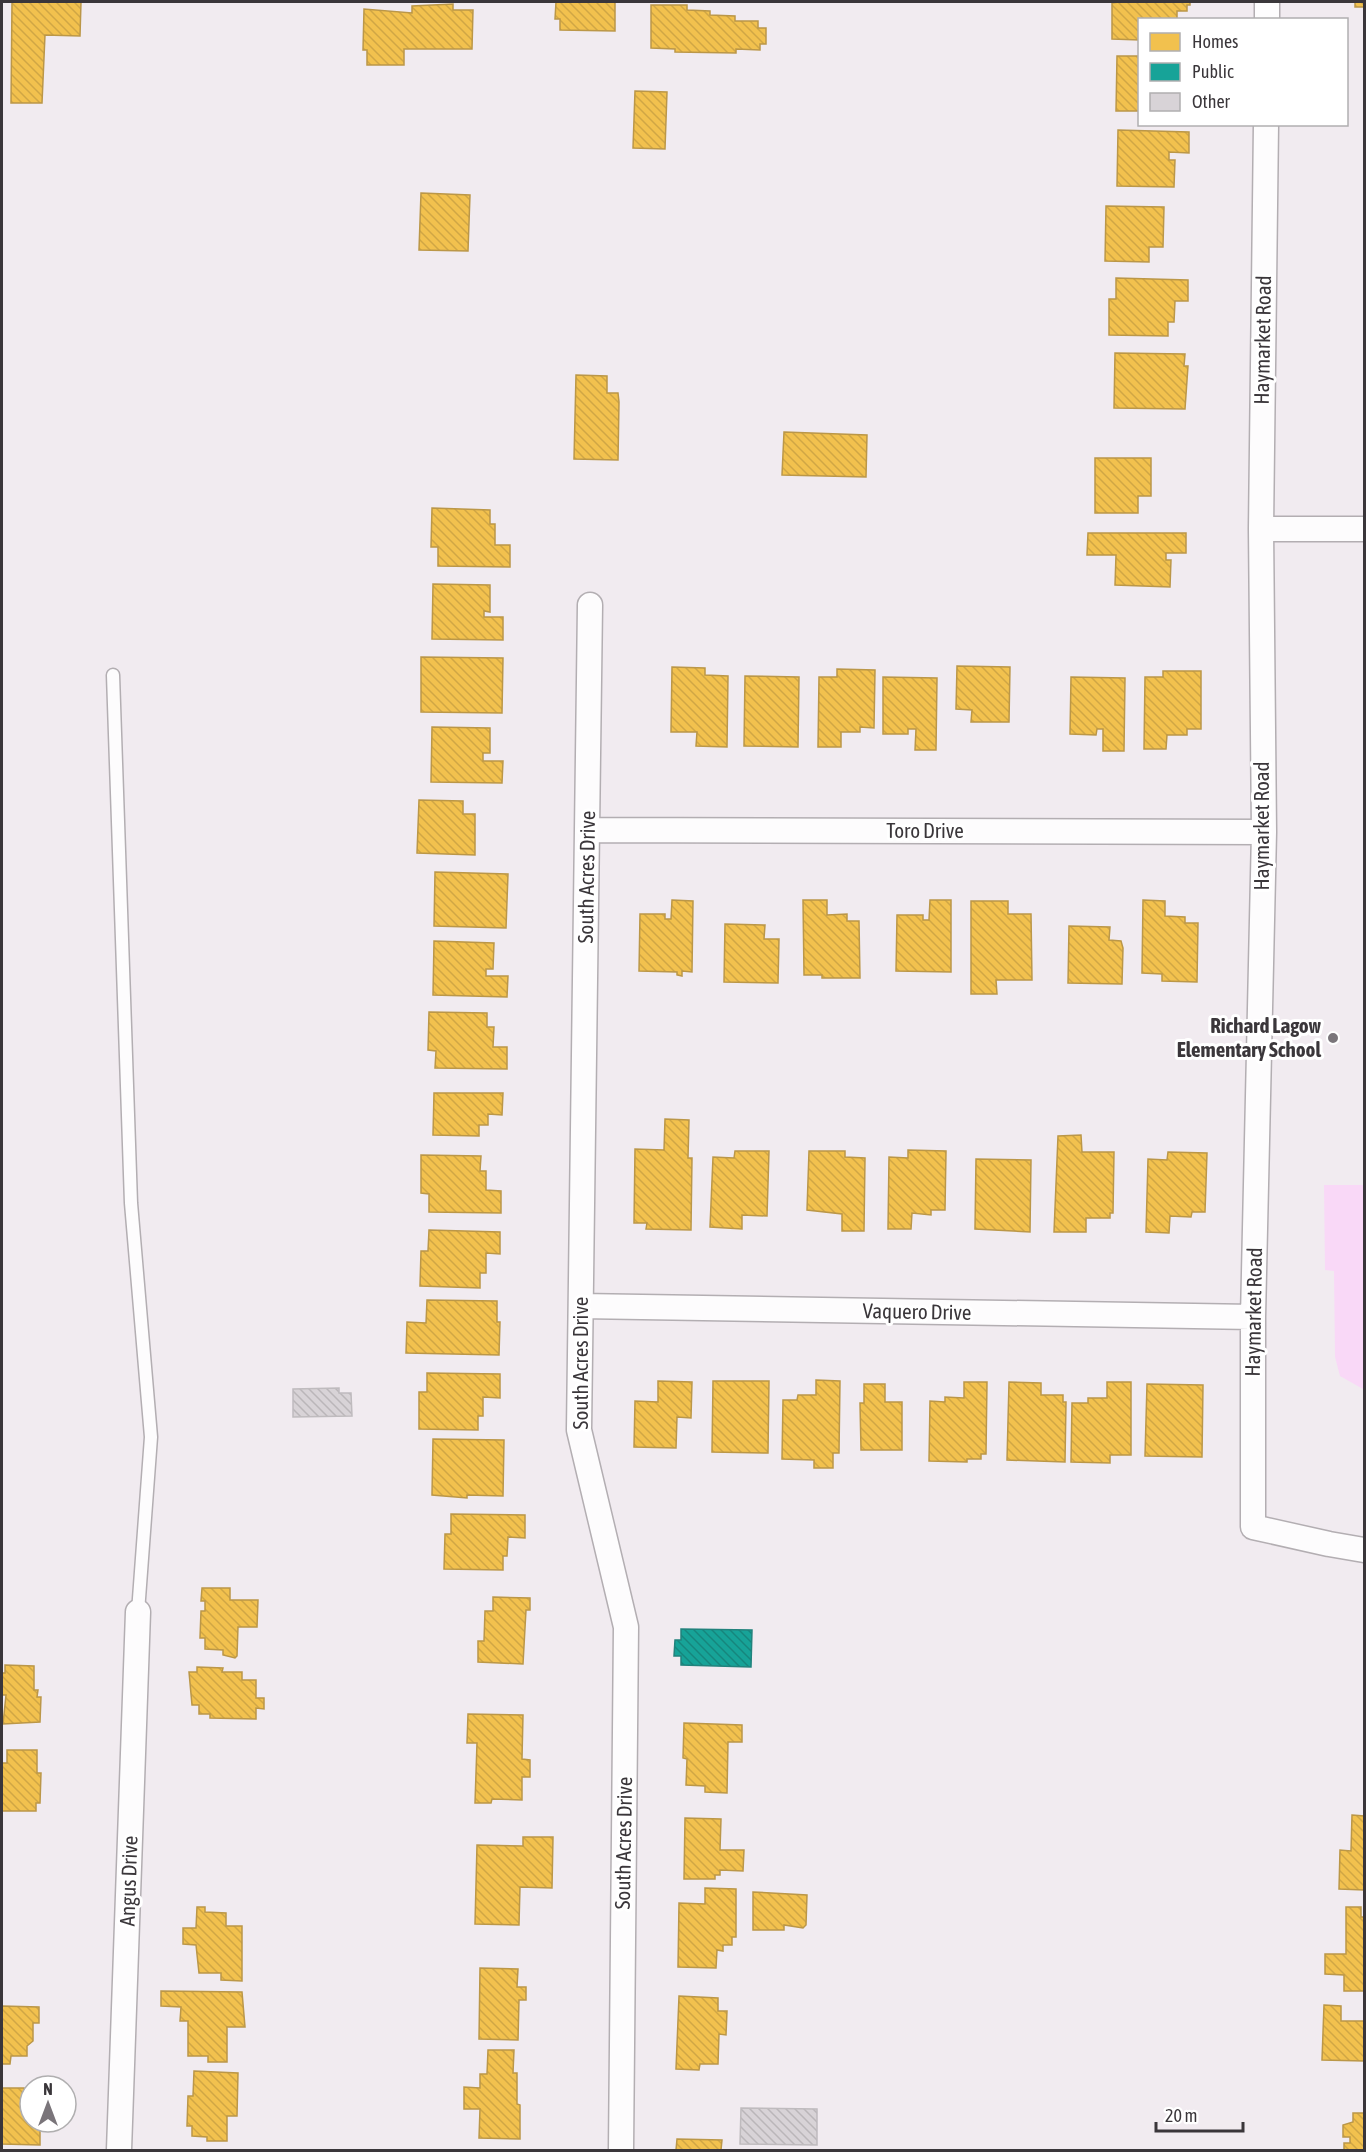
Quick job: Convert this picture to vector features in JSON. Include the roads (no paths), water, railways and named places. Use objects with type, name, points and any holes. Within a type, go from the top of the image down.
[{"type":"street","points":[[1267,2],[1267,18]]},
{"type":"street","name":"Haymarket Road","points":[[1266,126],[1261,529],[1264,832],[1253,1317],[1253,1527],[1365,1550]]},
{"type":"street","points":[[1261,529],[1365,529]]},
{"type":"street","name":"South Acres Drive","points":[[590,605],[579,1430],[626,1627],[621,2151]]},
{"type":"street","name":"Toro Drive","points":[[587,830],[1264,832]]},
{"type":"street","name":"Vaquero Drive","points":[[581,1306],[1253,1317]]},
{"type":"street","name":"Angus Drive","points":[[119,2151],[138,1612]]},
{"type":"lane","points":[[113,675],[131,1203],[151,1437],[138,1612]]},
{"type":"place","name":"Richard Lagow Elementary School","points":[[1333,1038]]}]
